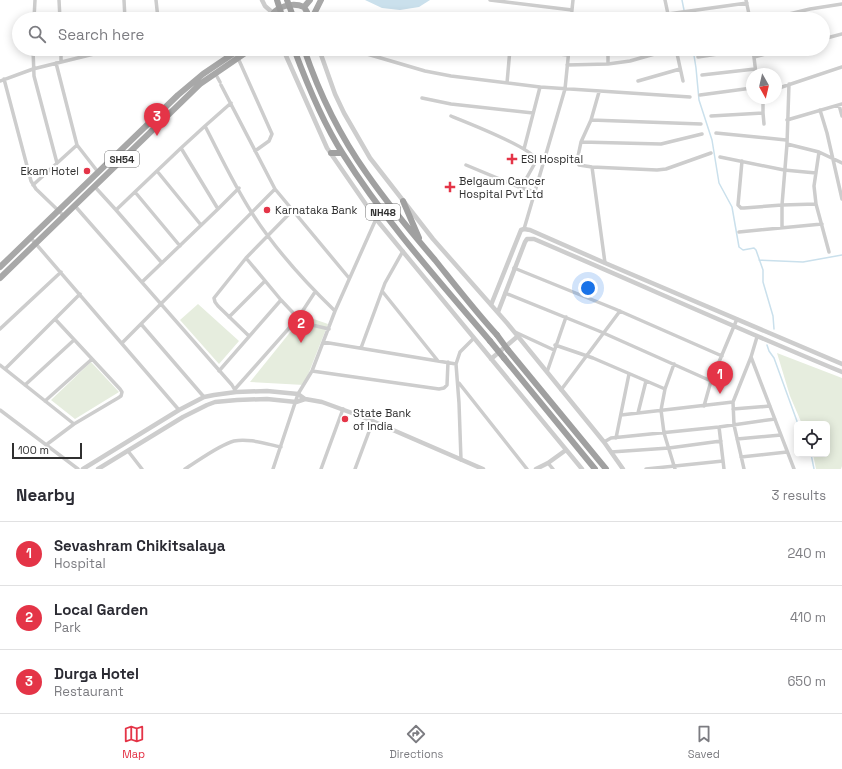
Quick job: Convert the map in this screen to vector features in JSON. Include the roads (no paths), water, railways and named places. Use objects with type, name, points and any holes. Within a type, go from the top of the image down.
[{"type":"highway","points":[[277,0],[281,12]]},
{"type":"highway","points":[[287,0],[291,12]]},
{"type":"highway","name":"NH48","points":[[297,56],[320,111],[342,153],[382,210],[423,262],[595,469]]},
{"type":"highway","name":"NH48","points":[[306,56],[330,112],[355,157],[378,190],[606,469]]},
{"type":"highway","points":[[331,153],[342,153]]},
{"type":"highway","points":[[403,201],[422,245]]},
{"type":"main road","points":[[276,12],[281,8],[302,4],[310,0]]},
{"type":"main road","points":[[315,12],[322,0]]},
{"type":"main road","name":"SH54","points":[[0,267],[106,164],[180,98],[200,84],[213,70],[231,56]]},
{"type":"main road","name":"SH54","points":[[213,70],[241,56]]},
{"type":"main road","name":"SH54","points":[[0,278],[112,170],[180,98]]},
{"type":"main road","points":[[106,164],[112,170]]},
{"type":"street","points":[[34,12],[35,0]]},
{"type":"street","points":[[59,0],[60,12]]},
{"type":"street","points":[[124,0],[125,12]]},
{"type":"street","points":[[156,0],[157,12]]},
{"type":"street","points":[[262,0],[269,12]]},
{"type":"street","points":[[490,0],[572,10],[572,0]]},
{"type":"street","points":[[665,0],[668,12]]},
{"type":"street","points":[[683,12],[746,1],[748,12]]},
{"type":"street","points":[[797,12],[842,4]]},
{"type":"street","points":[[830,37],[842,34]]},
{"type":"street","points":[[34,56],[33,69],[57,163]]},
{"type":"street","points":[[61,56],[61,62]]},
{"type":"street","points":[[0,81],[33,69],[85,56]]},
{"type":"street","points":[[286,56],[321,135],[331,153],[376,219],[582,469]]},
{"type":"street","points":[[321,56],[335,94],[344,113],[370,158],[433,239],[518,336],[604,442],[623,469]]},
{"type":"street","points":[[374,56],[425,71],[451,76],[540,87],[690,97]]},
{"type":"street","points":[[507,83],[509,56]]},
{"type":"street","points":[[491,305],[521,230],[524,229],[565,89],[568,56]]},
{"type":"street","points":[[608,56],[608,64]]},
{"type":"street","points":[[567,65],[608,64],[630,61],[648,56]]},
{"type":"street","points":[[677,56],[683,81]]},
{"type":"street","points":[[698,57],[704,56]]},
{"type":"street","points":[[755,68],[754,57],[758,56]]},
{"type":"street","points":[[238,58],[272,134],[269,141],[255,151]]},
{"type":"street","points":[[56,63],[77,145],[98,172]]},
{"type":"street","points":[[782,87],[842,66]]},
{"type":"street","points":[[638,81],[680,69]]},
{"type":"street","points":[[213,70],[275,189],[349,278]]},
{"type":"street","points":[[702,75],[746,70]]},
{"type":"street","points":[[4,79],[33,185],[64,216]]},
{"type":"street","points":[[782,228],[789,84]]},
{"type":"street","points":[[524,149],[540,87]]},
{"type":"street","points":[[700,95],[746,89]]},
{"type":"street","points":[[599,92],[591,120],[581,142],[577,161],[580,165],[592,167],[657,170],[666,169],[711,153]]},
{"type":"street","points":[[422,98],[451,104],[534,113]]},
{"type":"street","points":[[116,210],[204,126],[231,103]]},
{"type":"street","points":[[763,104],[764,124]]},
{"type":"street","points":[[787,120],[840,105],[842,116]]},
{"type":"street","points":[[820,110],[842,199]]},
{"type":"street","points":[[711,116],[763,113]]},
{"type":"street","points":[[451,116],[467,122],[534,155],[536,159],[521,188]]},
{"type":"street","points":[[591,120],[700,124]]},
{"type":"street","points":[[204,126],[252,212],[268,235],[315,292],[335,311]]},
{"type":"street","points":[[716,133],[786,142],[818,152],[833,158],[842,164]]},
{"type":"street","points":[[581,142],[661,144],[702,134]]},
{"type":"street","points":[[33,185],[77,145]]},
{"type":"street","points":[[181,148],[218,209]]},
{"type":"street","points":[[818,152],[814,191],[829,252]]},
{"type":"street","points":[[720,157],[784,170],[816,173]]},
{"type":"street","points":[[742,161],[738,205],[741,208],[816,204]]},
{"type":"street","points":[[466,165],[521,188],[535,192]]},
{"type":"street","points":[[592,167],[605,263]]},
{"type":"street","points":[[157,171],[201,225]]},
{"type":"street","points":[[95,186],[162,263]]},
{"type":"street","points":[[142,282],[239,188]]},
{"type":"street","points":[[122,343],[275,189]]},
{"type":"street","points":[[135,192],[180,246]]},
{"type":"street","points":[[75,206],[161,303],[235,391]]},
{"type":"street","points":[[249,336],[215,302],[214,298],[246,258],[292,211]]},
{"type":"street","points":[[273,469],[298,394],[312,371],[335,311],[376,219]]},
{"type":"street","points":[[739,232],[822,224]]},
{"type":"street","points":[[524,229],[530,230],[842,364]]},
{"type":"street","points":[[30,237],[179,410]]},
{"type":"street","points":[[498,312],[525,242],[528,239],[534,239],[649,288],[768,342],[842,372]]},
{"type":"street","points":[[361,348],[382,291],[403,251]]},
{"type":"street","points":[[246,258],[298,318],[312,325],[329,329]]},
{"type":"street","points":[[514,268],[620,311],[722,356]]},
{"type":"street","points":[[0,329],[60,272]]},
{"type":"street","points":[[229,317],[265,281]]},
{"type":"street","points":[[382,291],[438,361]]},
{"type":"street","points":[[235,391],[298,318],[315,292]]},
{"type":"street","points":[[505,293],[605,333],[711,381]]},
{"type":"street","points":[[5,369],[80,294]]},
{"type":"street","points":[[219,371],[281,300]]},
{"type":"street","points":[[561,390],[620,311]]},
{"type":"street","points":[[547,372],[555,345],[566,317]]},
{"type":"street","points":[[46,445],[74,424],[121,396],[122,392],[55,319]]},
{"type":"street","points":[[704,406],[711,381],[737,320]]},
{"type":"street","points":[[141,324],[204,397]]},
{"type":"street","points":[[514,332],[554,350]]},
{"type":"street","points":[[768,342],[772,334]]},
{"type":"street","points":[[491,359],[518,336]]},
{"type":"street","points":[[744,469],[734,425],[733,402],[751,357],[757,336]]},
{"type":"street","points":[[461,460],[456,364],[460,352],[474,338]]},
{"type":"street","points":[[25,385],[74,340]]},
{"type":"street","points":[[323,342],[456,364]]},
{"type":"street","points":[[555,345],[587,356],[664,389]]},
{"type":"street","points":[[751,357],[794,469]]},
{"type":"street","points":[[46,401],[92,359]]},
{"type":"street","points":[[312,371],[439,389],[444,388],[447,385],[448,362]]},
{"type":"street","points":[[674,364],[664,389],[661,410],[664,433],[674,467]]},
{"type":"street","points":[[0,365],[74,424]]},
{"type":"street","points":[[616,438],[629,374]]},
{"type":"street","points":[[638,413],[646,381]]},
{"type":"street","points":[[458,382],[527,469]]},
{"type":"street","points":[[83,469],[179,410],[204,397],[235,391],[267,391],[298,394],[305,398],[343,409],[373,421],[483,469]]},
{"type":"street","points":[[98,469],[183,417],[206,405],[237,400],[267,399],[296,402],[305,398]]},
{"type":"street","points":[[621,415],[733,402]]},
{"type":"street","points":[[733,409],[770,406]]},
{"type":"street","points":[[321,469],[343,409]]},
{"type":"street","points":[[0,410],[78,469]]},
{"type":"street","points":[[604,442],[616,438],[719,427],[775,419]]},
{"type":"street","points":[[355,469],[373,421]]},
{"type":"street","points":[[719,427],[724,469]]},
{"type":"street","points":[[737,439],[781,435]]},
{"type":"street","points":[[185,469],[203,457],[235,441],[254,441],[281,447]]},
{"type":"street","points":[[611,452],[669,448],[721,441]]},
{"type":"street","points":[[536,469],[566,450]]},
{"type":"street","points":[[128,451],[142,469]]},
{"type":"street","points":[[741,456],[787,452]]},
{"type":"street","points":[[646,469],[723,461]]},
{"type":"street","points":[[548,462],[553,469]]},
{"type":"water","points":[[365,0],[430,0],[419,7],[400,10],[382,8]]},
{"type":"waterway","points":[[682,0],[684,10]]},
{"type":"waterway","points":[[694,56],[699,100],[712,140],[719,183],[732,207],[739,247],[743,250],[754,248],[756,250],[763,270],[763,282],[773,316],[774,329]]},
{"type":"waterway","points":[[759,260],[803,262],[842,255]]},
{"type":"waterway","points":[[767,345],[774,358],[797,421]]},
{"type":"waterway","points":[[812,457],[814,469]]},
{"type":"place","name":"Durga Hotel","points":[[157,136]]},
{"type":"place","name":"ESI Hospital","points":[[512,159]]},
{"type":"place","name":"Ekam Hotel","points":[[87,171]]},
{"type":"place","name":"Belgaum Cancer Hospital Pvt Ltd","points":[[450,187]]},
{"type":"place","name":"Karnataka Bank","points":[[267,210]]},
{"type":"place","name":"Local Garden","points":[[301,343]]},
{"type":"place","name":"Sevashram Chikitsalaya","points":[[720,394]]},
{"type":"place","name":"State Bank of India","points":[[345,419]]}]
